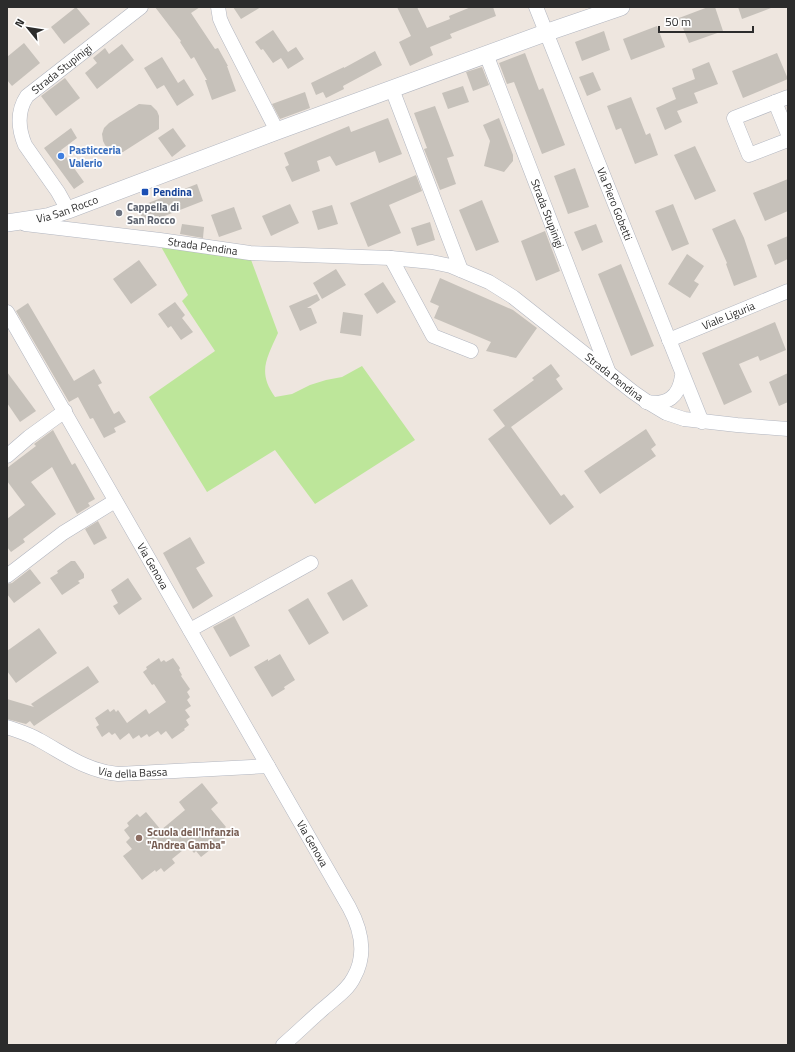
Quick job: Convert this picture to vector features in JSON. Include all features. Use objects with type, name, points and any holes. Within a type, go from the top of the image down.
[{"type":"street","name":"Strada Stupinigi","points":[[68,210],[58,192],[25,145],[19,120],[23,101],[27,96],[141,7]]},
{"type":"street","points":[[218,7],[217,10],[224,28],[277,131],[486,54],[621,7]]},
{"type":"street","name":"Via Piero Gobetti","points":[[536,7],[682,376],[702,422]]},
{"type":"street","name":"Strada Stupinigi","points":[[486,54],[609,373]]},
{"type":"street","points":[[392,89],[455,252],[460,270]]},
{"type":"street","points":[[788,134],[782,100],[734,118],[749,155],[788,140]]},
{"type":"street","name":"Via San Rocco","points":[[11,223],[47,217],[68,210],[277,131]]},
{"type":"street","name":"Strada Pendina","points":[[11,223],[160,240],[250,253],[391,258],[432,262],[451,266],[489,282],[513,297],[646,402],[673,416],[702,422],[788,429]]},
{"type":"street","points":[[391,258],[433,336],[471,351]]},
{"type":"street","name":"Viale Liguria","points":[[669,340],[788,291]]},
{"type":"street","name":"Via Genova","points":[[7,312],[268,766],[354,917],[360,931],[362,941],[360,962],[354,978],[337,997],[283,1045]]},
{"type":"street","points":[[646,402],[658,403],[664,402],[671,398],[678,391],[682,376]]},
{"type":"street","points":[[7,456],[29,437],[65,411]]},
{"type":"street","points":[[7,576],[63,533],[115,501]]},
{"type":"street","points":[[190,630],[311,563]]},
{"type":"street","name":"Via della Bassa","points":[[7,727],[26,734],[85,766],[103,772],[118,774],[268,766]]},
{"type":"green space","points":[[159,243],[250,257],[278,333],[267,358],[265,372],[266,380],[275,397],[292,394],[310,385],[342,377],[362,366],[415,440],[315,504],[275,450],[207,492],[149,397],[215,351],[182,301],[188,295]]},
{"type":"building","points":[[76,7],[90,24],[64,44],[51,27]]},
{"type":"building","points":[[155,7],[200,7],[191,13],[215,49],[218,48],[228,66],[236,91],[212,100],[205,80],[207,80],[194,57],[191,59],[180,42],[181,41]]},
{"type":"building","points":[[233,7],[261,7],[241,19]]},
{"type":"building","points":[[397,7],[417,7],[427,28],[450,19],[449,16],[471,7],[493,7],[496,16],[450,34],[452,38],[430,47],[433,55],[410,66],[399,42],[411,36]]},
{"type":"building","points":[[708,7],[715,7],[723,31],[689,43],[679,18]]},
{"type":"building","points":[[738,7],[771,7],[771,8],[742,19]]},
{"type":"building","points":[[657,26],[665,47],[631,60],[623,39]]},
{"type":"building","points":[[273,30],[288,52],[296,47],[304,59],[288,69],[281,58],[273,63],[263,49],[261,50],[255,42]]},
{"type":"building","points":[[604,31],[610,50],[582,61],[575,42]]},
{"type":"building","points":[[24,43],[40,63],[12,86],[7,80],[7,57]]},
{"type":"building","points":[[122,44],[134,60],[97,89],[85,73],[97,63],[93,58],[105,48],[109,54]]},
{"type":"building","points":[[375,51],[382,65],[343,86],[344,89],[326,98],[323,92],[316,95],[311,83],[344,68]]},
{"type":"building","points":[[525,53],[539,90],[543,88],[565,145],[542,154],[514,82],[507,84],[499,63]]},
{"type":"building","points":[[777,53],[788,79],[743,98],[732,71]]},
{"type":"building","points":[[162,57],[178,83],[184,79],[194,95],[177,106],[164,85],[157,89],[144,68]]},
{"type":"building","points":[[709,62],[718,84],[694,93],[698,103],[677,111],[682,122],[665,130],[656,108],[676,99],[672,88],[695,79],[692,69]]},
{"type":"building","points":[[482,67],[489,85],[473,91],[466,72]]},
{"type":"building","points":[[593,72],[601,90],[587,96],[579,77]]},
{"type":"building","points":[[65,78],[80,98],[56,116],[41,96]]},
{"type":"building","points":[[463,86],[469,102],[448,109],[442,93]]},
{"type":"building","points":[[305,92],[310,108],[280,119],[272,104]]},
{"type":"building","points":[[631,97],[646,135],[650,133],[658,155],[635,164],[621,128],[616,130],[607,106]]},
{"type":"building","points":[[139,104],[151,105],[157,111],[159,116],[159,129],[123,152],[117,153],[110,151],[103,141],[102,134],[104,128],[109,123]]},
{"type":"building","points":[[435,106],[454,156],[447,158],[456,184],[440,190],[424,149],[427,148],[414,113]]},
{"type":"building","points":[[388,118],[402,154],[379,163],[375,151],[336,166],[330,156],[317,161],[320,171],[292,182],[285,167],[289,165],[284,153],[349,126],[351,132]]},
{"type":"building","points":[[499,118],[513,155],[513,161],[504,172],[484,166],[490,141],[483,125]]},
{"type":"building","points":[[71,128],[77,138],[61,150],[84,182],[74,189],[44,148]]},
{"type":"building","points":[[173,128],[186,146],[172,157],[158,138]]},
{"type":"building","points":[[695,146],[716,191],[695,200],[674,155]]},
{"type":"building","points":[[575,168],[589,207],[568,214],[554,176]]},
{"type":"building","points":[[416,175],[422,191],[389,205],[401,233],[368,247],[350,203]]},
{"type":"building","points":[[788,179],[788,211],[765,221],[753,193]]},
{"type":"building","points":[[197,184],[203,201],[144,224],[138,207]]},
{"type":"building","points":[[482,200],[499,242],[476,251],[459,210]]},
{"type":"building","points":[[290,204],[299,223],[271,236],[262,216]]},
{"type":"building","points":[[673,204],[689,244],[672,251],[655,211]]},
{"type":"building","points":[[332,205],[338,224],[318,230],[312,211]]},
{"type":"building","points":[[234,207],[242,229],[219,237],[211,215]]},
{"type":"building","points":[[735,219],[744,238],[757,277],[734,286],[726,264],[727,263],[712,229]]},
{"type":"building","points":[[430,222],[435,240],[417,246],[411,228]]},
{"type":"building","points":[[182,224],[204,227],[203,238],[180,234]]},
{"type":"building","points":[[596,224],[603,242],[582,251],[574,232]]},
{"type":"building","points":[[545,231],[560,271],[536,281],[521,241]]},
{"type":"building","points":[[788,236],[788,259],[775,265],[767,245]]},
{"type":"building","points":[[687,254],[704,266],[694,281],[699,284],[690,298],[668,284]]},
{"type":"building","points":[[139,260],[157,285],[131,304],[113,279]]},
{"type":"building","points":[[621,264],[654,346],[631,356],[598,274]]},
{"type":"building","points":[[336,269],[346,285],[322,299],[313,283]]},
{"type":"building","points":[[440,278],[513,310],[537,328],[516,358],[486,351],[491,342],[434,318],[439,306],[430,302]]},
{"type":"building","points":[[383,282],[396,302],[377,314],[364,294]]},
{"type":"building","points":[[317,294],[320,300],[307,308],[311,308],[317,323],[300,331],[289,306]]},
{"type":"building","points":[[175,302],[185,315],[182,318],[193,332],[181,340],[171,326],[168,328],[158,314]]},
{"type":"building","points":[[28,303],[74,381],[94,369],[102,383],[98,385],[114,414],[119,411],[126,422],[114,428],[116,432],[104,438],[93,418],[90,419],[78,397],[69,402],[16,311]]},
{"type":"building","points":[[343,312],[363,315],[361,336],[340,333]]},
{"type":"building","points":[[775,322],[786,350],[760,361],[758,356],[739,364],[752,392],[724,405],[702,353]]},
{"type":"building","points":[[551,364],[560,376],[556,379],[563,389],[511,427],[561,496],[564,494],[574,507],[550,525],[488,439],[505,426],[493,410],[534,380],[532,378]]},
{"type":"building","points":[[7,372],[36,411],[20,422],[7,403]]},
{"type":"building","points":[[788,373],[788,402],[779,406],[769,382]]},
{"type":"building","points":[[646,429],[656,445],[651,449],[656,456],[600,494],[584,471]]},
{"type":"building","points":[[53,430],[72,465],[75,463],[95,499],[88,503],[90,506],[77,514],[52,467],[31,482],[56,514],[23,539],[25,542],[11,552],[7,547],[7,519],[25,505],[7,481],[7,468],[36,446],[34,444]]},
{"type":"building","points":[[98,521],[107,538],[94,545],[85,529]]},
{"type":"building","points":[[190,537],[205,563],[196,568],[213,596],[193,609],[163,553]]},
{"type":"building","points":[[71,561],[75,561],[84,574],[84,578],[78,581],[80,583],[62,595],[50,578]]},
{"type":"building","points":[[30,569],[41,583],[14,603],[7,594],[7,584],[12,583]]},
{"type":"building","points":[[128,578],[142,599],[119,615],[113,606],[118,603],[111,590]]},
{"type":"building","points":[[352,579],[368,606],[343,621],[327,593]]},
{"type":"building","points":[[308,598],[329,633],[309,645],[288,610]]},
{"type":"building","points":[[234,616],[250,646],[230,657],[213,627]]},
{"type":"building","points":[[39,628],[57,653],[16,683],[7,671],[7,651]]},
{"type":"building","points":[[280,654],[295,680],[284,687],[285,689],[272,697],[254,667]]},
{"type":"building","points":[[159,658],[161,662],[164,660],[166,662],[173,658],[180,668],[179,670],[182,675],[181,676],[190,689],[187,692],[190,697],[187,700],[191,706],[185,710],[190,717],[186,720],[189,725],[184,729],[185,730],[172,739],[166,731],[161,735],[158,731],[149,737],[147,734],[141,738],[139,735],[133,739],[129,733],[120,740],[115,733],[112,735],[109,732],[102,737],[96,727],[99,725],[95,718],[108,709],[110,712],[114,709],[116,712],[118,710],[127,723],[146,709],[149,714],[166,702],[154,684],[152,685],[143,672],[147,669],[146,667]]},
{"type":"building","points":[[88,666],[99,682],[34,726],[30,721],[26,724],[7,719],[7,699],[34,707],[31,704]]},
{"type":"building","points":[[202,783],[218,803],[211,809],[226,827],[220,832],[225,838],[201,857],[196,851],[194,853],[188,846],[172,859],[175,863],[164,872],[161,868],[156,872],[155,870],[142,880],[123,856],[132,849],[126,842],[130,838],[124,830],[129,826],[127,823],[137,814],[140,817],[146,812],[161,830],[185,810],[179,802]]},
{"type":"place","name":"Pasticceria Valerio","points":[[61,156]]},
{"type":"place","name":"Pendina","points":[[145,192]]},
{"type":"place","name":"Cappella di San Rocco","points":[[119,213]]},
{"type":"place","name":"Scuola dell'Infanzia \"Andrea Gamba\"","points":[[139,838]]}]
